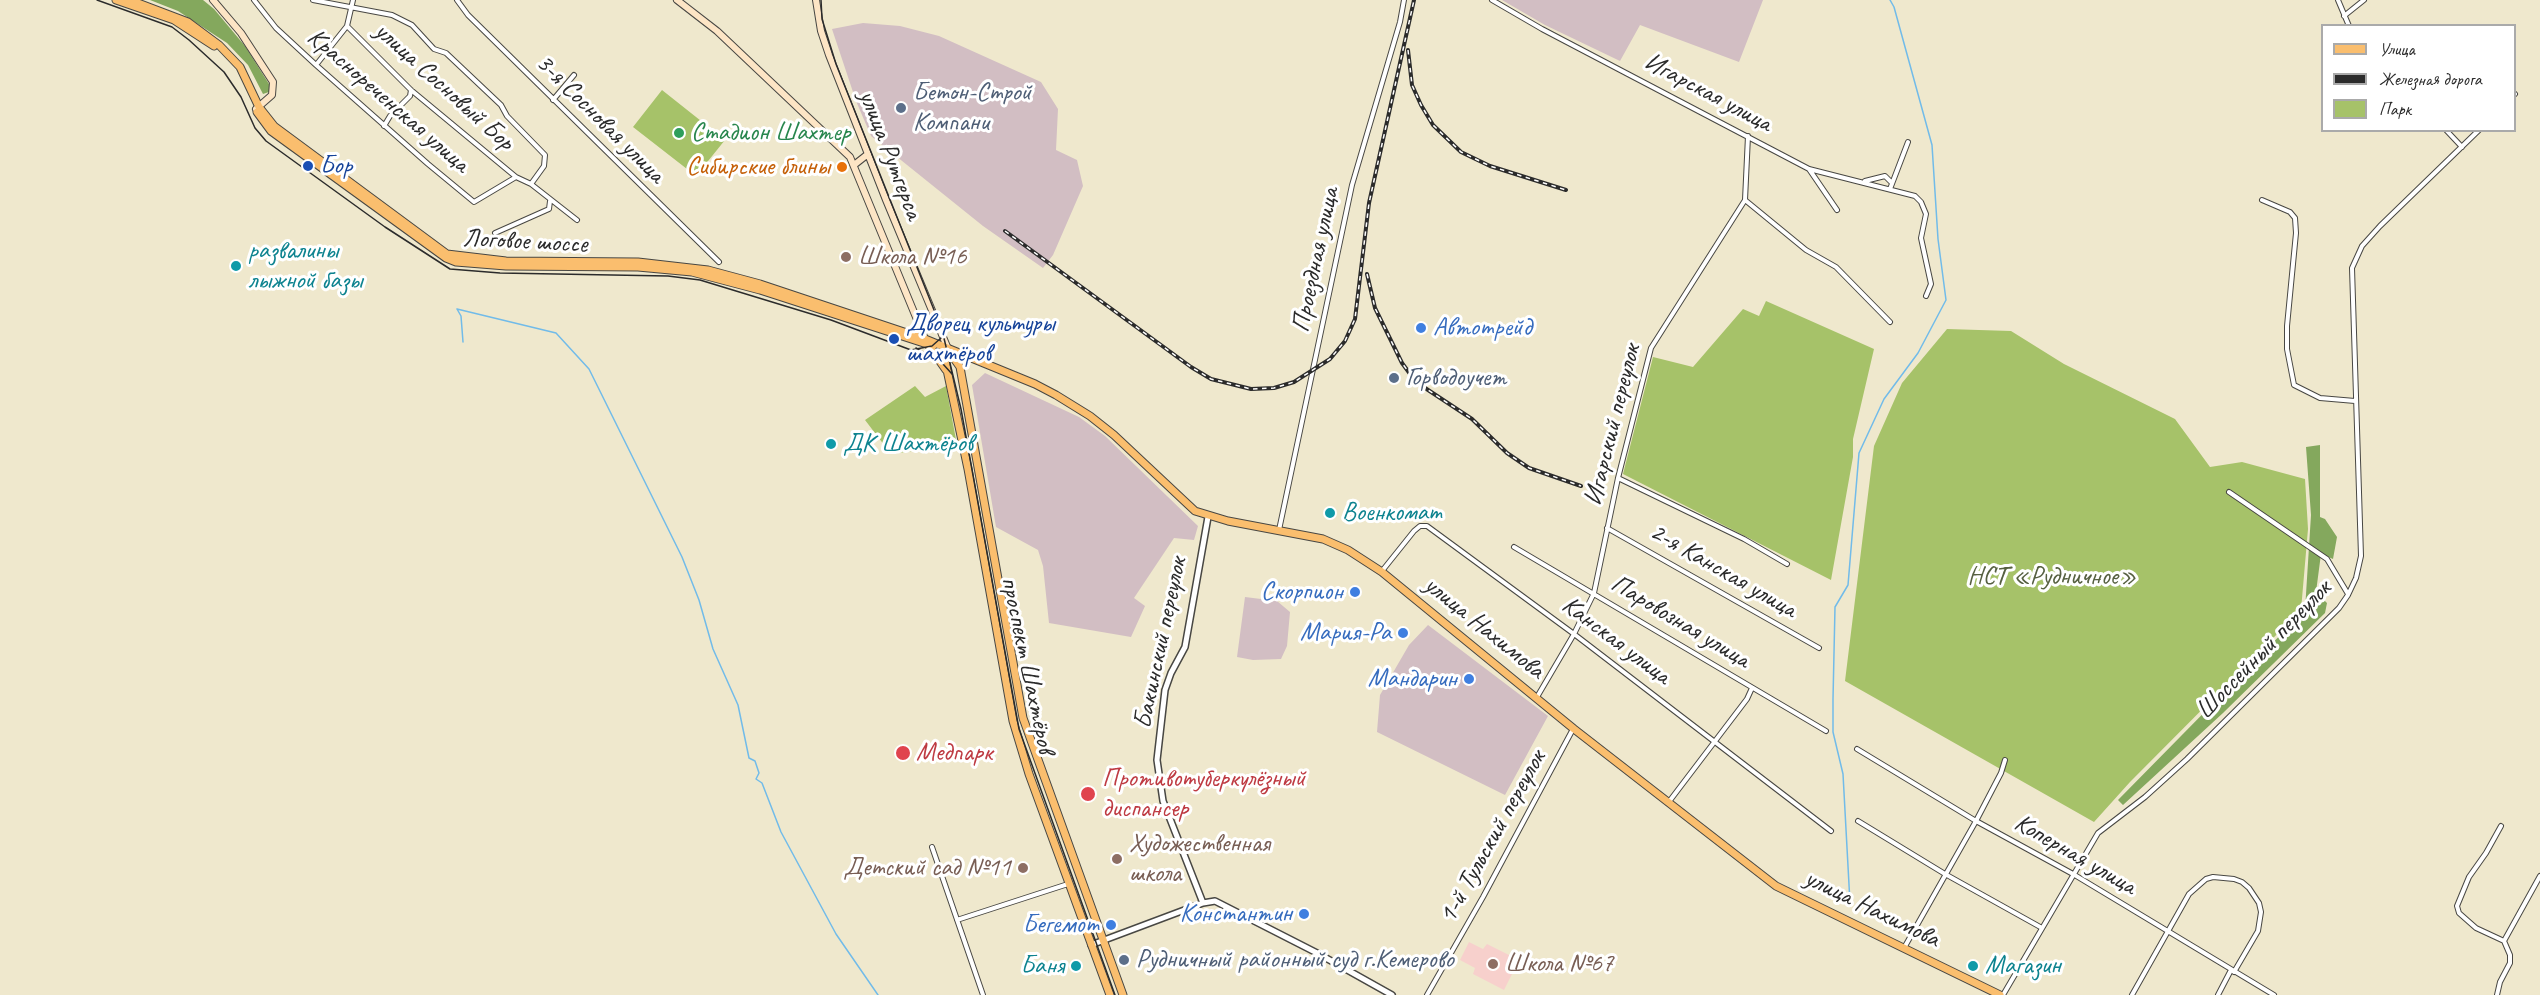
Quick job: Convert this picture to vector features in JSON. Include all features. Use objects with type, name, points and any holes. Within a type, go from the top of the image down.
[{"type":"main road","name":"Логовое шоссе","points":[[116,0],[174,20],[215,47],[236,70],[271,131],[446,258],[456,262],[507,266],[647,268],[692,272],[760,290],[926,342]]},
{"type":"main road","name":"Логовое шоссе","points":[[130,0],[188,22],[224,48],[240,68],[257,108]]},
{"type":"main road","points":[[213,0],[241,33],[273,82],[272,95],[257,108]]},
{"type":"main road","name":"улица Рутгерса","points":[[677,0],[717,31],[844,151],[854,165],[926,342]]},
{"type":"main road","name":"улица Рутгерса","points":[[816,3],[826,47],[948,350]]},
{"type":"main road","points":[[854,165],[868,154]]},
{"type":"main road","name":"улица Нахимова","points":[[926,342],[1035,384],[1073,405],[1114,435],[1195,511],[1208,517],[1334,543],[1382,572],[1668,804],[1776,886],[2001,995]]},
{"type":"main road","name":"проспект Шахтёров","points":[[926,342],[947,372],[968,469],[1013,721],[1029,774],[1110,995]]},
{"type":"main road","points":[[947,372],[948,350]]},
{"type":"main road","name":"проспект Шахтёров","points":[[948,350],[960,367],[1023,718],[1123,995]]},
{"type":"street","name":"Краснореченская улица","points":[[254,0],[276,28],[316,65],[474,202],[516,177]]},
{"type":"street","points":[[313,0],[392,15],[412,25],[434,49],[446,53],[479,82],[545,155],[544,166],[531,184]]},
{"type":"street","points":[[316,65],[347,26],[353,0]]},
{"type":"street","name":"3-я Сосновая улица","points":[[457,0],[468,15],[719,262]]},
{"type":"street","name":"Проездная улица","points":[[1279,531],[1352,185],[1400,22],[1404,0]]},
{"type":"street","name":"Игарская улица","points":[[1492,0],[1542,29],[1809,169],[1891,186],[1915,196],[1921,202],[1926,214],[1921,238],[1931,284],[1926,296]]},
{"type":"street","points":[[2338,0],[2348,24]]},
{"type":"street","points":[[2344,16],[2364,0]]},
{"type":"street","name":"улица Сосновый Бор","points":[[347,26],[411,90],[516,177],[531,184],[577,220]]},
{"type":"street","points":[[553,100],[574,75]]},
{"type":"street","points":[[384,126],[390,116],[410,96],[411,90]]},
{"type":"street","points":[[2448,132],[2463,147]]},
{"type":"street","name":"Шоссейный переулок","points":[[2001,995],[2098,833],[2145,797],[2187,759],[2339,608],[2348,595],[2356,578],[2361,556],[2352,268],[2362,246],[2380,226],[2477,132]]},
{"type":"street","name":"Игарский переулок","points":[[1537,697],[1574,634],[1594,593],[1618,478],[1651,348],[1745,200],[1748,136]]},
{"type":"street","points":[[1891,186],[1908,142]]},
{"type":"street","points":[[1809,169],[1837,210]]},
{"type":"street","points":[[1865,182],[1885,176],[1891,186]]},
{"type":"street","points":[[1745,200],[1806,250],[1836,267],[1890,322]]},
{"type":"street","points":[[2262,200],[2290,212],[2295,218],[2296,233],[2287,326],[2287,349],[2294,385],[2320,398],[2355,401]]},
{"type":"street","points":[[495,233],[549,209],[550,201]]},
{"type":"street","points":[[1618,478],[1744,539],[1787,564]]},
{"type":"street","points":[[2229,492],[2327,558],[2348,595]]},
{"type":"street","name":"Бакинский переулок","points":[[1203,903],[1163,801],[1157,760],[1165,690],[1185,647],[1208,517]]},
{"type":"street","name":"Канская улица","points":[[1382,572],[1414,531],[1420,526],[1426,526],[1574,634],[1832,831]]},
{"type":"street","name":"2-я Канская улица","points":[[1607,528],[1820,648]]},
{"type":"street","name":"Паровозная улица","points":[[1514,547],[1826,731]]},
{"type":"street","points":[[1668,804],[1747,699],[1752,688]]},
{"type":"street","name":"1-й Тульский переулок","points":[[1427,995],[1574,729]]},
{"type":"street","name":"Коперная улица","points":[[1857,749],[1976,821],[2073,874],[2274,995]]},
{"type":"street","points":[[1904,948],[1976,821],[2001,773],[2005,760]]},
{"type":"street","points":[[1858,821],[1945,874],[2042,928]]},
{"type":"street","points":[[2498,995],[2500,982],[2510,963],[2510,955],[2504,942],[2476,928],[2459,913],[2457,906],[2469,877],[2501,826]]},
{"type":"street","points":[[932,847],[983,995]]},
{"type":"street","points":[[2504,942],[2540,876]]},
{"type":"street","points":[[2132,995],[2189,894],[2206,879],[2226,877],[2242,882],[2249,888],[2259,903],[2261,912],[2258,931],[2218,995]]},
{"type":"street","points":[[957,920],[1069,883]]},
{"type":"street","points":[[1091,945],[1203,903],[1215,902],[1317,953],[1392,995]]},
{"type":"shaded area","points":[[1502,0],[1763,0],[1739,62],[1640,25],[1620,61],[1545,25]]},
{"type":"shaded area","points":[[863,23],[900,26],[939,36],[1041,82],[1058,109],[1056,150],[1077,160],[1083,186],[1053,255],[1043,268],[983,226],[871,136],[856,101],[832,29]]},
{"type":"shaded area","points":[[985,373],[1079,417],[1105,436],[1198,526],[1194,540],[1174,538],[1134,598],[1145,606],[1131,637],[1049,623],[1043,566],[1038,550],[996,527],[972,385]]},
{"type":"shaded area","points":[[1245,597],[1277,601],[1290,612],[1287,646],[1281,659],[1253,660],[1237,657]]},
{"type":"shaded area","points":[[1428,625],[1548,716],[1505,795],[1377,732],[1380,695],[1409,645]]},
{"type":"shaded area","name":"Школа №67","points":[[1469,942],[1483,949],[1487,944],[1519,960],[1504,990],[1473,974],[1475,968],[1460,960]]},
{"type":"green space","points":[[150,0],[203,0],[214,9],[245,46],[269,84],[269,92],[263,94],[248,65],[227,43],[178,11]]},
{"type":"green space","name":"Стадион Шахтер","points":[[662,90],[725,140],[696,176],[633,127]]},
{"type":"green space","points":[[1766,301],[1874,349],[1853,439],[1853,457],[1831,580],[1623,474],[1653,357],[1693,367],[1743,309],[1759,316]]},
{"type":"green space","name":"НСТ «Рудничное»","points":[[1947,329],[2011,331],[2064,364],[2175,419],[2210,467],[2242,462],[2305,479],[2308,529],[2301,610],[2130,782],[2094,822],[1845,681],[1874,446],[1902,383]]},
{"type":"green space","points":[[915,386],[925,397],[946,386],[957,445],[891,454],[865,420]]},
{"type":"green space","points":[[2320,445],[2320,517],[2325,519],[2337,537],[2333,559],[2321,554],[2316,592],[2327,603],[2325,613],[2223,713],[2123,805],[2118,800],[2305,610],[2311,515],[2306,447]]},
{"type":"waterway","points":[[1850,903],[1843,774],[1833,732],[1833,699],[1835,607],[1848,585],[1859,453],[1884,399],[1918,353],[1946,300],[1938,239],[1932,145],[1894,7],[1890,0]]},
{"type":"waterway","points":[[457,309],[556,333],[589,369],[682,557],[699,600],[713,649],[738,705],[749,758],[755,761],[759,773],[756,779],[762,783],[781,832],[836,934],[878,995]]},
{"type":"waterway","points":[[457,309],[461,316],[463,342]]},
{"type":"tram line","points":[[97,0],[172,27],[224,72],[241,97],[255,128],[266,141],[385,227],[450,269],[500,273],[668,276],[700,280],[831,320],[911,350],[932,346],[941,338],[944,330]]},
{"type":"tram line","points":[[821,0],[822,19],[836,64],[942,330],[961,409],[1019,729],[1115,995]]},
{"type":"tram line","points":[[916,348],[943,364],[952,374]]},
{"type":"railway","points":[[1005,231],[1191,367],[1211,379],[1251,389],[1274,388],[1294,382],[1330,359],[1345,341],[1355,319],[1369,203],[1414,0]]},
{"type":"railway","points":[[1408,50],[1412,85],[1421,105],[1433,125],[1461,152],[1490,166],[1566,190]]},
{"type":"railway","points":[[1367,274],[1375,308],[1402,363],[1416,382],[1472,419],[1507,453],[1529,468],[1581,486]]},
{"type":"place","name":"Бетон-Строй Компани","points":[[901,108]]},
{"type":"place","name":"Стадион Шахтер","points":[[679,133]]},
{"type":"place","name":"Бор","points":[[308,166]]},
{"type":"place","name":"Сибирские блины","points":[[842,167]]},
{"type":"place","name":"Школа №16","points":[[846,257]]},
{"type":"place","name":"развалины лыжной базы","points":[[236,266]]},
{"type":"place","name":"Автотрейд","points":[[1421,328]]},
{"type":"place","name":"Дворец культуры шахтёров","points":[[894,339]]},
{"type":"place","name":"Горводоучет","points":[[1394,378]]},
{"type":"place","name":"ДК Шахтёров","points":[[831,444]]},
{"type":"place","name":"Военкомат","points":[[1330,513]]},
{"type":"place","name":"Скорпион","points":[[1355,592]]},
{"type":"place","name":"Мария-Ра","points":[[1403,633]]},
{"type":"place","name":"Мандарин","points":[[1469,679]]},
{"type":"place","name":"Медпарк","points":[[903,753]]},
{"type":"place","name":"Противотуберкулёзный диспансер","points":[[1088,794]]},
{"type":"place","name":"Художественная школа","points":[[1117,859]]},
{"type":"place","name":"Детский сад №11","points":[[1023,868]]},
{"type":"place","name":"Константин","points":[[1304,914]]},
{"type":"place","name":"Бегемот","points":[[1111,925]]},
{"type":"place","name":"Рудничный районный суд г.Кемерово","points":[[1124,960]]},
{"type":"place","name":"Школа №67","points":[[1493,964]]},
{"type":"place","name":"Баня","points":[[1076,966]]},
{"type":"place","name":"Магазин","points":[[1973,966]]}]
